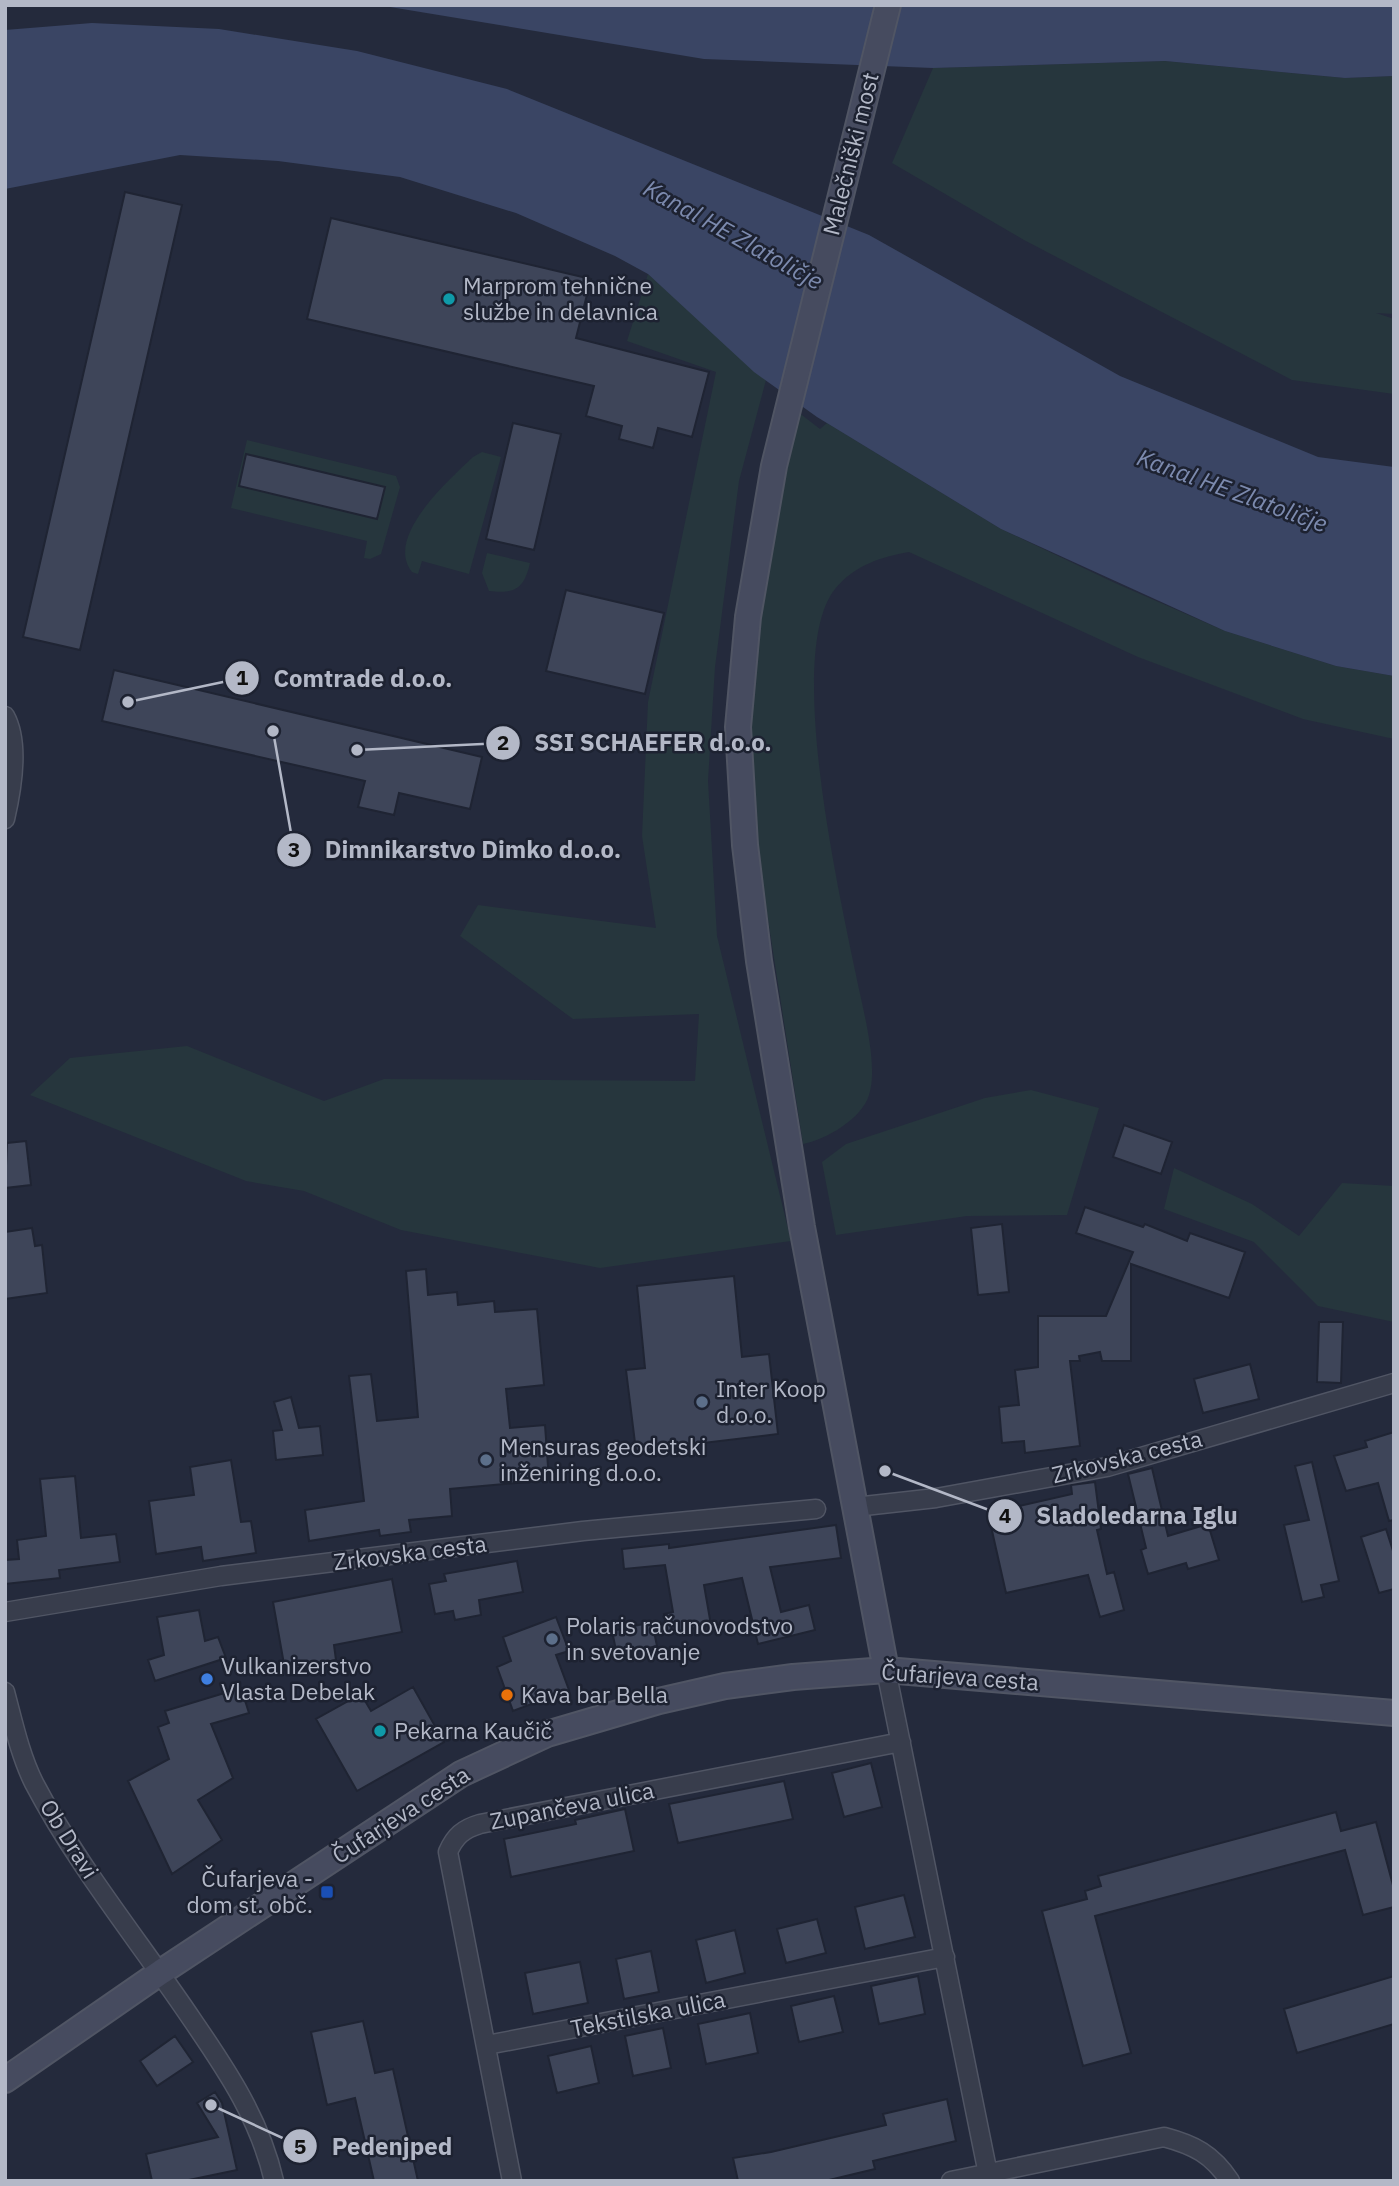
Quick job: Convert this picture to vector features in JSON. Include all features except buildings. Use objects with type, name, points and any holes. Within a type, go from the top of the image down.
[{"type":"street","name":"Malečniški most","points":[[886,1670],[802,1227],[780,1096],[745,845],[738,727],[748,617],[774,466],[888,5]]},
{"type":"street","points":[[5,716],[13,759],[6,809]]},
{"type":"street","name":"Zrkovska cesta","points":[[855,1507],[936,1498],[1107,1467],[1394,1383]]},
{"type":"street","name":"Zrkovska cesta","points":[[5,1612],[221,1576],[583,1531],[816,1508]]},
{"type":"street","points":[[886,1670],[988,2174]]},
{"type":"street","name":"Čufarjeva cesta","points":[[5,2080],[161,1972],[461,1774],[547,1734],[659,1701],[725,1686],[841,1671],[886,1670],[1394,1713]]},
{"type":"street","name":"Ob Dravi","points":[[5,1692],[33,1780],[65,1838],[161,1972],[248,2106],[267,2151],[274,2181]]},
{"type":"street","name":"Zupančeva ulica","points":[[488,2045],[448,1852],[454,1839],[466,1829],[901,1742]]},
{"type":"street","name":"Tekstilska ulica","points":[[488,2045],[945,1957]]},
{"type":"street","points":[[488,2045],[512,2181]]},
{"type":"street","points":[[951,2181],[1164,2137],[1194,2145],[1217,2162],[1230,2181]]},
{"type":"shaded area","points":[[1165,61],[1345,78],[1394,76],[1394,314],[1376,313],[1394,319],[1394,394],[1292,380],[1024,240],[892,163],[933,68]]},
{"type":"shaded area","points":[[648,274],[766,380],[739,481],[715,667],[708,781],[717,936],[791,1241],[600,1268],[401,1230],[304,1191],[246,1181],[30,1095],[70,1058],[187,1046],[324,1101],[384,1079],[695,1081],[699,1014],[573,1019],[460,936],[478,905],[656,928],[642,836],[648,702],[716,372],[627,341]]},
{"type":"shaded area","points":[[798,412],[820,429],[827,423],[1001,529],[1115,583],[1225,631],[1336,666],[1394,676],[1394,739],[1303,719],[1138,657],[909,552],[879,560],[851,574],[835,589],[821,621],[815,665],[815,718],[829,835],[871,1052],[872,1083],[865,1104],[851,1120],[822,1138],[803,1144],[757,849],[751,720],[757,628]]},
{"type":"shaded area","points":[[247,440],[396,476],[400,487],[381,554],[370,559],[364,558],[367,541],[231,508]]},
{"type":"shaded area","points":[[482,452],[501,457],[469,574],[422,561],[418,574],[412,572],[406,558],[406,542],[413,526],[449,480]]},
{"type":"shaded area","points":[[487,553],[530,563],[525,579],[517,588],[506,592],[489,591],[482,573]]},
{"type":"shaded area","points":[[1031,1090],[1099,1108],[1067,1215],[967,1216],[836,1235],[822,1162],[846,1144],[985,1098]]},
{"type":"shaded area","points":[[1174,1168],[1252,1204],[1299,1236],[1342,1183],[1394,1186],[1394,1322],[1318,1306],[1254,1242],[1164,1209]]},
{"type":"water","points":[[378,5],[1394,5],[1394,76],[1345,78],[1165,61],[933,68],[704,59]]},
{"type":"water","name":"Kanal HE Zlatoličje","points":[[92,23],[219,29],[357,51],[507,89],[869,235],[1120,376],[1318,457],[1394,467],[1394,676],[1336,666],[1225,631],[1001,529],[817,417],[754,372],[648,274],[615,256],[516,213],[400,177],[278,161],[180,155],[5,189],[5,30]]},
{"type":"place","name":"Marprom tehnične službe in delavnica","points":[[449,299]]},
{"type":"place","name":"Comtrade d.o.o.","points":[[128,702]]},
{"type":"place","name":"Dimnikarstvo Dimko d.o.o.","points":[[273,731]]},
{"type":"place","name":"SSI SCHAEFER d.o.o.","points":[[357,750]]},
{"type":"place","name":"Inter Koop d.o.o.","points":[[702,1402]]},
{"type":"place","name":"Mensuras geodetski inženiring d.o.o.","points":[[486,1460]]},
{"type":"place","name":"Sladoledarna Iglu","points":[[885,1471]]},
{"type":"place","name":"Polaris računovodstvo in svetovanje","points":[[552,1639]]},
{"type":"place","name":"Vulkanizerstvo Vlasta Debelak","points":[[207,1679]]},
{"type":"place","name":"Kava bar Bella","points":[[507,1695]]},
{"type":"place","name":"Pekarna Kaučič","points":[[380,1731]]},
{"type":"place","name":"Čufarjeva - dom st. obč.","points":[[327,1892]]},
{"type":"place","name":"Pedenjped","points":[[211,2105]]}]
